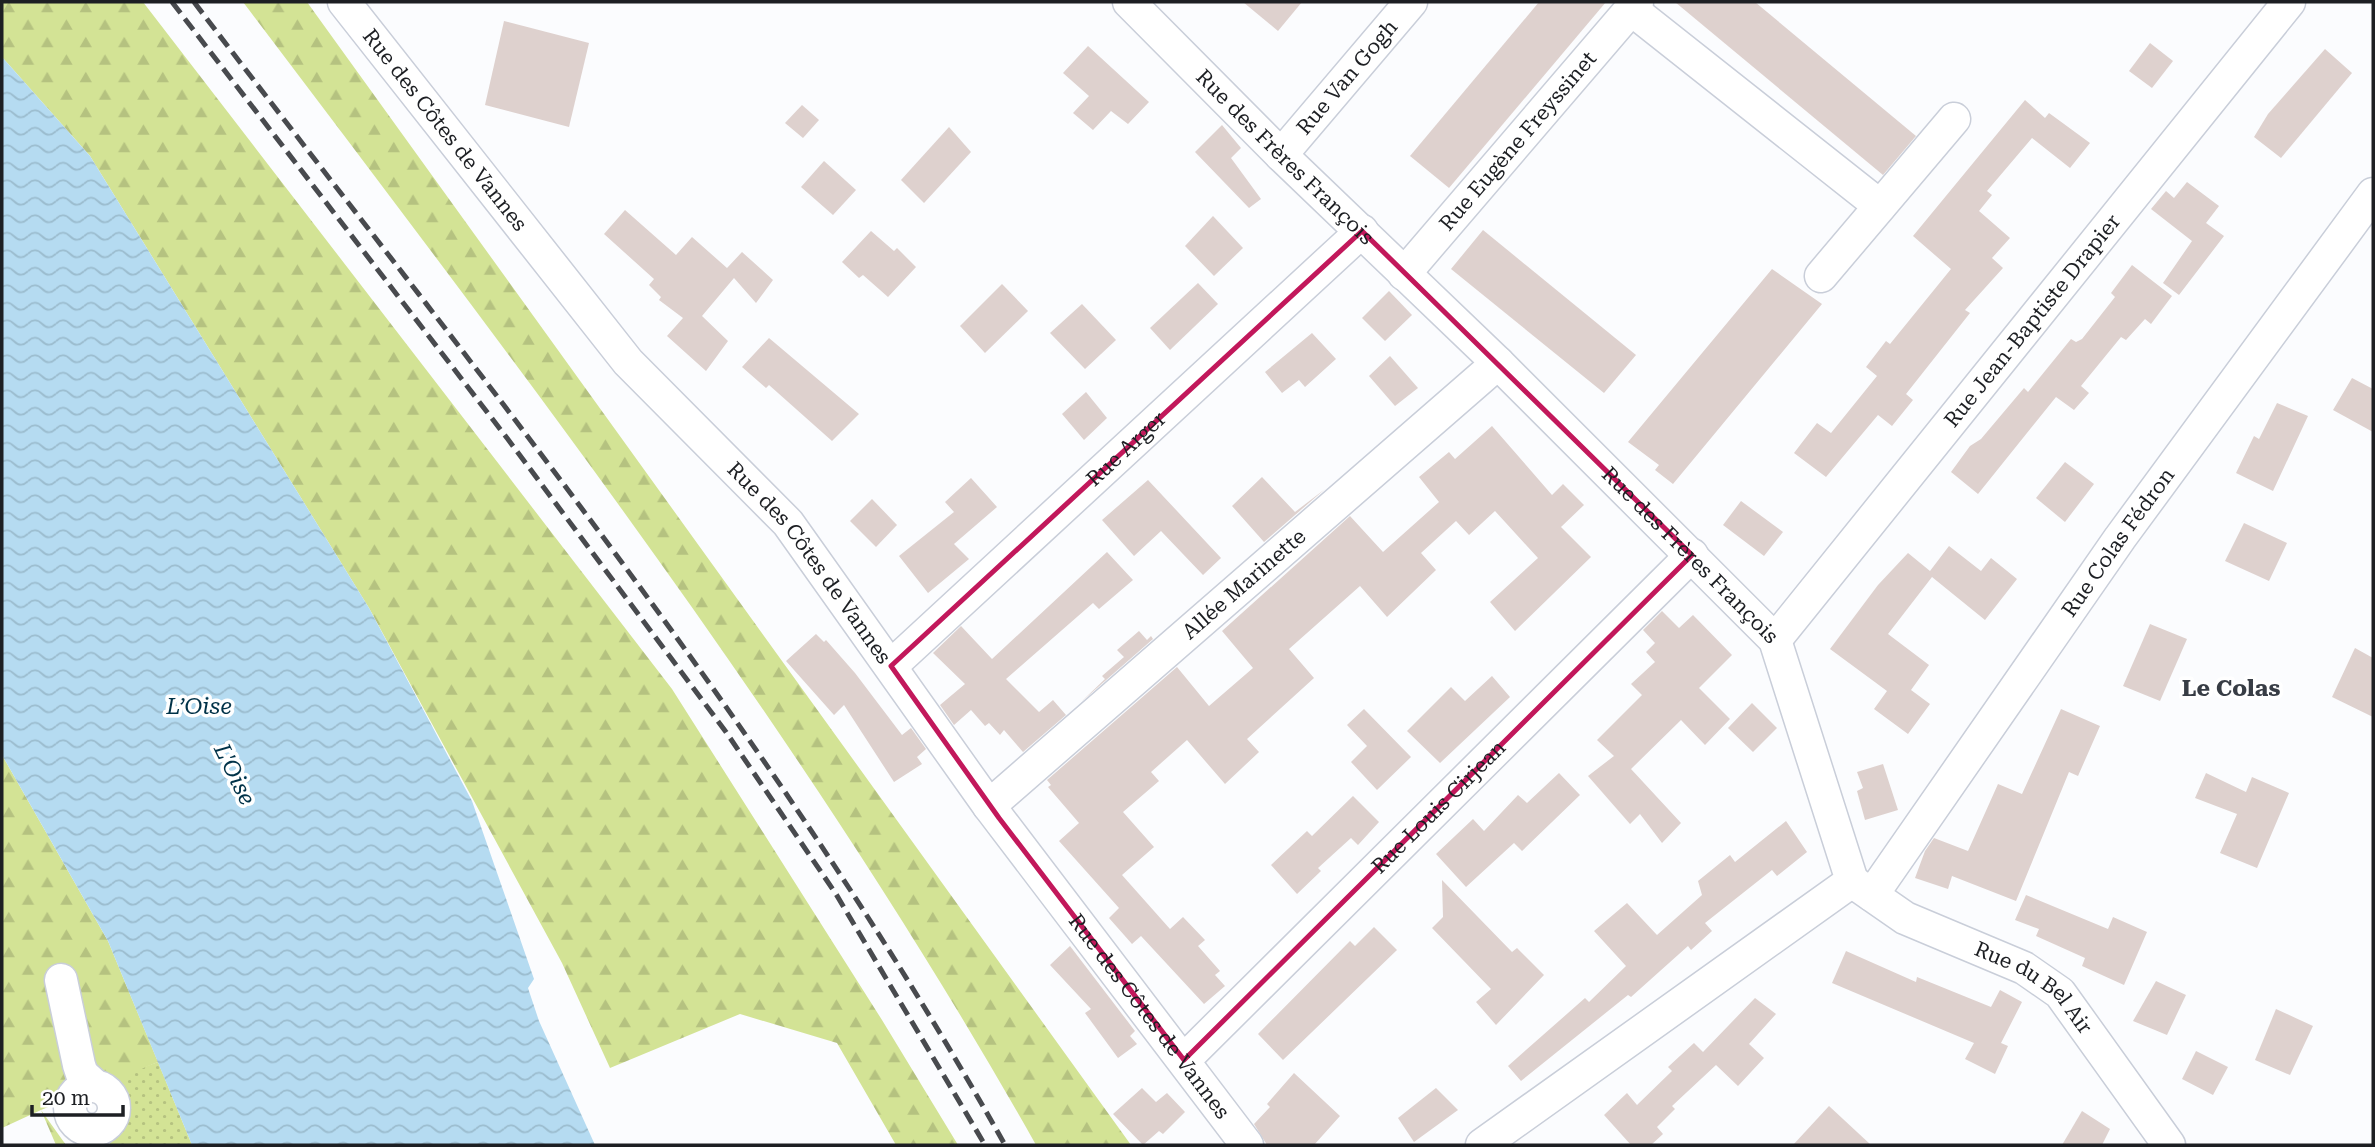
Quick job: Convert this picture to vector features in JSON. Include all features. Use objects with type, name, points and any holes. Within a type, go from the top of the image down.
[{"type":"street","name":"Rue des Côtes de Vannes","points":[[344,2],[628,362],[788,523],[989,806],[1247,1145]]},
{"type":"street","name":"Rue des Frères François","points":[[1129,2],[1281,155],[1498,363],[1775,640],[1862,888]]},
{"type":"street","name":"Rue Van Gogh","points":[[1281,155],[1411,2]]},
{"type":"street","name":"Rue Jean-Baptiste Drapier","points":[[1775,640],[2289,2]]},
{"type":"street","name":"Rue Eugène Freyssinet","points":[[1404,274],[1634,5],[1880,206]]},
{"type":"street","points":[[1821,276],[1954,119]]},
{"type":"street","name":"Rue Colas Fédron","points":[[1862,888],[2373,194]]},
{"type":"street","name":"Rue Arger","points":[[891,666],[1362,231]]},
{"type":"street","name":"Allée Marinette","points":[[989,806],[1498,363]]},
{"type":"street","name":"Rue Louis Cirjean","points":[[1184,1059],[1692,555]]},
{"type":"street","points":[[1482,1145],[1862,888]]},
{"type":"street","name":"Rue du Bel Air","points":[[1862,888],[1905,918],[2024,968],[2060,993],[2168,1144]]},
{"type":"street","points":[[61,980],[82,1082],[71,1101],[71,1115],[94,1137]]},
{"type":"highlighted area","points":[[1362,231],[1692,555],[1184,1060],[999,818],[891,666]]},
{"type":"green space","points":[[2,2],[143,2],[672,689],[958,1145],[896,1145],[837,1043],[740,1014],[610,1068],[562,963],[369,608],[90,156],[2,57]]},
{"type":"green space","points":[[243,2],[307,2],[1131,1145],[1036,1145],[948,995],[855,848],[659,560],[453,280]]},
{"type":"green space","points":[[2,755],[108,941],[158,1062],[2,1128]]},
{"type":"green space","points":[[158,1062],[192,1145],[110,1145],[123,1107],[117,1090],[108,1080]]},
{"type":"green space","points":[[41,1110],[66,1145],[56,1145]]},
{"type":"water","name":"L’Oise","points":[[2,57],[90,156],[369,608],[472,801],[534,979],[528,988],[539,1021],[595,1145],[192,1145],[108,941],[2,755]]},
{"type":"building","points":[[1243,2],[1302,2],[1278,31]]},
{"type":"building","points":[[1539,2],[1606,2],[1449,188],[1410,156]]},
{"type":"building","points":[[1675,2],[1755,2],[1916,136],[1883,175]]},
{"type":"building","points":[[504,21],[589,43],[569,127],[485,105]]},
{"type":"building","points":[[2150,43],[2173,61],[2152,88],[2129,71]]},
{"type":"building","points":[[1088,46],[1149,102],[1128,124],[1111,111],[1093,130],[1073,113],[1089,96],[1063,73]]},
{"type":"building","points":[[2325,49],[2352,73],[2281,158],[2254,137],[2268,114]]},
{"type":"building","points":[[2025,100],[2045,118],[2049,113],[2090,143],[2070,168],[2032,138],[1987,191],[1992,195],[1979,211],[2010,238],[1992,258],[2003,268],[1965,310],[1970,313],[1906,394],[1913,400],[1892,426],[1878,415],[1826,477],[1794,453],[1817,423],[1831,433],[1877,376],[1866,367],[1886,341],[1890,344],[1951,269],[1913,236]]},
{"type":"building","points":[[802,105],[819,120],[803,138],[785,123]]},
{"type":"building","points":[[1222,125],[1241,148],[1231,158],[1261,199],[1249,208],[1195,152]]},
{"type":"building","points":[[949,127],[971,152],[924,203],[901,180]]},
{"type":"building","points":[[824,161],[856,190],[833,215],[801,187]]},
{"type":"building","points":[[2187,182],[2219,206],[2206,223],[2224,236],[2179,295],[2163,283],[2192,241],[2151,209],[2166,191],[2174,198]]},
{"type":"building","points":[[625,210],[676,255],[692,237],[727,268],[742,252],[773,280],[756,303],[734,278],[702,316],[728,341],[706,371],[667,336],[683,318],[659,300],[661,297],[649,285],[654,279],[604,234]]},
{"type":"building","points":[[1213,216],[1243,248],[1214,276],[1185,246]]},
{"type":"building","points":[[1483,230],[1636,355],[1604,393],[1451,269]]},
{"type":"building","points":[[871,231],[894,251],[897,248],[916,267],[888,297],[863,275],[859,278],[842,262]]},
{"type":"building","points":[[2132,265],[2172,296],[2151,324],[2145,319],[2126,340],[2121,337],[2081,386],[2089,393],[2074,410],[2056,397],[1978,494],[1951,472],[1970,446],[1981,439],[2024,388],[2028,392],[2071,339],[2076,342],[2082,339],[2115,297],[2111,293]]},
{"type":"building","points":[[1772,269],[1822,304],[1673,484],[1655,470],[1659,465],[1628,442]]},
{"type":"building","points":[[1198,283],[1218,304],[1170,350],[1150,328]]},
{"type":"building","points":[[1002,284],[1028,311],[985,353],[960,326]]},
{"type":"building","points":[[1389,291],[1412,315],[1385,341],[1362,318]]},
{"type":"building","points":[[1082,304],[1116,340],[1085,369],[1050,333]]},
{"type":"building","points":[[1312,333],[1336,359],[1305,387],[1299,380],[1282,393],[1265,372]]},
{"type":"building","points":[[769,338],[859,414],[832,441],[769,385],[766,388],[742,367]]},
{"type":"building","points":[[1390,356],[1418,388],[1395,406],[1369,376]]},
{"type":"building","points":[[2352,378],[2373,389],[2373,432],[2333,410]]},
{"type":"building","points":[[1086,392],[1107,418],[1084,440],[1062,414]]},
{"type":"building","points":[[2277,403],[2308,416],[2273,491],[2236,473],[2254,436],[2259,439]]},
{"type":"building","points":[[1492,426],[1552,495],[1563,484],[1584,505],[1561,527],[1591,557],[1515,631],[1490,602],[1538,558],[1495,511],[1469,535],[1456,521],[1421,553],[1436,570],[1387,617],[1360,586],[1289,649],[1314,678],[1247,739],[1259,752],[1225,784],[1187,740],[1151,772],[1159,781],[1123,812],[1154,847],[1122,875],[1170,929],[1183,917],[1205,940],[1198,946],[1220,971],[1215,975],[1225,986],[1204,1004],[1141,936],[1132,944],[1109,918],[1119,908],[1059,841],[1079,823],[1048,787],[1051,785],[1047,780],[1177,667],[1209,706],[1253,668],[1222,631],[1350,516],[1383,552],[1439,502],[1419,477],[1449,452],[1455,459]]},
{"type":"building","points":[[2065,462],[2094,484],[2065,522],[2036,498]]},
{"type":"building","points":[[1262,477],[1295,512],[1325,489],[1264,542],[1232,506]]},
{"type":"building","points":[[971,478],[997,507],[954,544],[969,559],[928,593],[899,556],[954,512],[945,502]]},
{"type":"building","points":[[1148,480],[1221,558],[1203,575],[1161,531],[1134,556],[1102,520]]},
{"type":"building","points":[[872,499],[897,525],[876,547],[850,521]]},
{"type":"building","points":[[1741,501],[1783,532],[1764,556],[1723,525]]},
{"type":"building","points":[[2244,523],[2287,543],[2269,581],[2225,561]]},
{"type":"building","points":[[1949,546],[1981,571],[1991,558],[2017,579],[1985,620],[1932,577],[1888,634],[1929,665],[1911,690],[1930,704],[1908,734],[1874,709],[1887,691],[1830,649],[1878,585],[1908,553],[1930,571]]},
{"type":"building","points":[[1107,552],[1133,580],[1099,609],[1093,603],[1006,679],[1039,712],[1053,700],[1066,715],[1023,752],[1004,730],[1000,735],[989,723],[985,726],[971,710],[954,725],[940,705],[965,684],[933,653],[961,626],[992,659]]},
{"type":"building","points":[[1662,611],[1679,628],[1693,615],[1732,655],[1699,688],[1730,719],[1705,745],[1681,720],[1631,769],[1681,823],[1662,843],[1640,814],[1630,824],[1588,776],[1614,756],[1597,740],[1642,695],[1631,684],[1655,662],[1646,652],[1655,643],[1643,630]]},
{"type":"building","points":[[2150,624],[2187,639],[2160,701],[2123,686]]},
{"type":"building","points":[[1139,631],[1147,640],[1151,636],[1153,639],[1081,702],[1105,679],[1102,676],[1124,657],[1117,650]]},
{"type":"building","points":[[816,634],[824,642],[826,640],[855,673],[902,735],[911,728],[926,749],[917,757],[922,764],[894,782],[844,705],[834,715],[786,661]]},
{"type":"building","points":[[2355,648],[2373,658],[2373,717],[2332,697]]},
{"type":"building","points":[[1492,676],[1510,697],[1440,763],[1407,731],[1451,687],[1465,701]]},
{"type":"building","points":[[1752,703],[1777,728],[1753,752],[1728,728]]},
{"type":"building","points":[[1364,709],[1411,757],[1377,790],[1351,762],[1367,746],[1347,725]]},
{"type":"building","points":[[2061,709],[2100,726],[2078,776],[2069,772],[2016,901],[1952,876],[1948,889],[1915,878],[1925,851],[1934,838],[1968,851],[1998,784],[2022,794]]},
{"type":"building","points":[[1883,764],[1898,810],[1865,820],[1857,791],[1863,788],[1857,772]]},
{"type":"building","points":[[1559,773],[1580,795],[1522,851],[1514,843],[1466,887],[1436,854],[1473,819],[1484,831],[1518,795],[1527,803]]},
{"type":"building","points":[[2206,773],[2246,792],[2252,777],[2289,793],[2257,868],[2220,853],[2237,814],[2195,798]]},
{"type":"building","points":[[1353,796],[1379,822],[1358,845],[1351,838],[1318,868],[1321,871],[1297,894],[1271,865],[1307,831],[1312,836]]},
{"type":"building","points":[[1786,821],[1807,852],[1777,876],[1772,870],[1705,923],[1712,931],[1691,950],[1688,946],[1631,997],[1628,995],[1521,1081],[1508,1066],[1585,998],[1589,1002],[1626,966],[1594,931],[1627,903],[1657,935],[1702,895],[1698,881],[1730,855],[1735,862]]},
{"type":"building","points":[[1442,880],[1512,952],[1517,948],[1544,975],[1496,1025],[1476,1002],[1491,989],[1432,928],[1443,917]]},
{"type":"building","points":[[2026,895],[2108,929],[2113,917],[2147,932],[2124,985],[2082,966],[2085,958],[2036,936],[2039,929],[2015,920]]},
{"type":"building","points":[[1374,927],[1397,950],[1283,1060],[1258,1034],[1350,941],[1355,946]]},
{"type":"building","points":[[1070,946],[1135,1031],[1130,1036],[1137,1044],[1118,1058],[1085,1013],[1091,1009],[1050,965]]},
{"type":"building","points":[[1846,951],[1916,982],[1917,977],[1991,1007],[2000,990],[2022,1002],[2001,1043],[2008,1046],[1995,1074],[1965,1059],[1974,1043],[1832,983]]},
{"type":"building","points":[[2156,981],[2186,995],[2167,1035],[2133,1021]]},
{"type":"building","points":[[1755,998],[1776,1014],[1749,1044],[1764,1058],[1738,1086],[1716,1065],[1672,1106],[1675,1109],[1657,1127],[1663,1134],[1651,1145],[1631,1145],[1604,1115],[1627,1093],[1637,1105],[1672,1071],[1668,1067],[1694,1043],[1703,1052]]},
{"type":"building","points":[[2276,1009],[2313,1026],[2290,1075],[2255,1060]]},
{"type":"building","points":[[2196,1051],[2228,1067],[2213,1095],[2182,1079]]},
{"type":"building","points":[[1294,1073],[1340,1116],[1314,1145],[1267,1145],[1254,1124],[1270,1107],[1267,1104]]},
{"type":"building","points":[[1142,1088],[1156,1102],[1167,1093],[1185,1112],[1163,1134],[1159,1131],[1143,1145],[1113,1114]]},
{"type":"building","points":[[1436,1088],[1458,1110],[1414,1142],[1398,1118]]},
{"type":"building","points":[[1829,1106],[1871,1145],[1793,1145]]},
{"type":"building","points":[[2082,1111],[2110,1129],[2102,1145],[2062,1145]]},
{"type":"railway","points":[[172,2],[507,438],[726,732],[836,894],[985,1145]]},
{"type":"railway","points":[[194,2],[515,419],[722,702],[821,846],[916,994],[1005,1145]]},
{"type":"district","name":"Le Colas","points":[[2231,688]]},
{"type":"water label","name":"L'Oise","points":[[235,774]]}]
